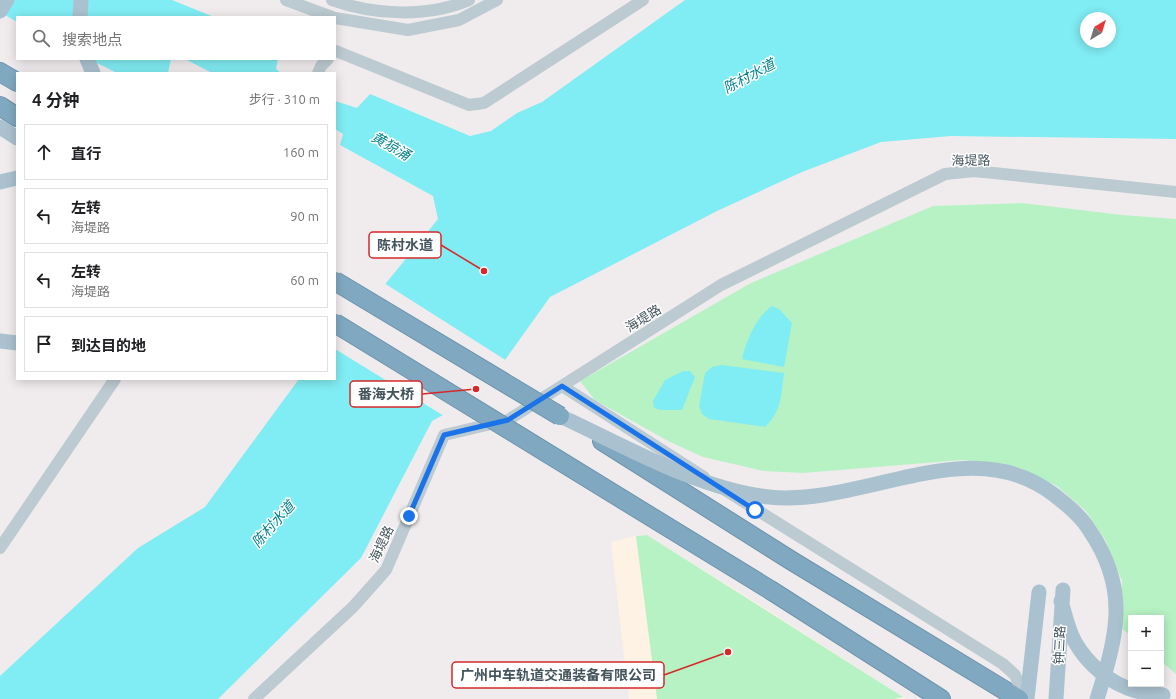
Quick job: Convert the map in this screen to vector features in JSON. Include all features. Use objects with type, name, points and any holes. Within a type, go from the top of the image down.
[{"type":"highway","points":[[0,72],[16,81]]},
{"type":"highway","points":[[0,106],[16,116]]},
{"type":"highway","points":[[336,282],[560,416],[792,561],[1019,699]]},
{"type":"highway","points":[[336,324],[447,394],[772,591],[941,699]]},
{"type":"main road","points":[[0,11],[6,0]]},
{"type":"main road","points":[[80,16],[81,0]]},
{"type":"main road","points":[[87,60],[92,72]]},
{"type":"main road","points":[[0,127],[16,137]]},
{"type":"main road","points":[[0,182],[16,178]]},
{"type":"main road","points":[[0,341],[16,343]]},
{"type":"main road","points":[[560,416],[670,467],[705,481],[769,497],[800,498],[834,494],[954,469],[976,468],[999,470],[1027,478],[1048,490],[1070,506],[1086,525],[1102,549],[1113,581],[1117,608],[1116,635],[1098,699]]},
{"type":"main road","name":"钟三路","points":[[1026,699],[1039,592]]},
{"type":"main road","name":"钟三路","points":[[1056,699],[1062,596],[1075,641],[1088,662],[1121,685],[1136,691],[1170,695]]},
{"type":"main road","points":[[1148,699],[1170,695]]},
{"type":"street","points":[[286,0],[329,16]]},
{"type":"street","points":[[332,0],[348,6],[380,12],[414,13],[469,0]]},
{"type":"street","points":[[336,18],[408,30],[459,20],[497,0]]},
{"type":"street","points":[[336,51],[469,105],[484,103],[643,0]]},
{"type":"street","points":[[319,71],[327,60]]},
{"type":"street","name":"海堤路","points":[[254,699],[353,607],[386,570],[444,435],[508,420],[721,285],[945,174],[974,171],[1176,192]]},
{"type":"street","points":[[0,548],[114,380]]},
{"type":"street","points":[[562,386],[755,510],[1003,664],[1016,675],[1026,699]]},
{"type":"shaded area","points":[[647,535],[763,607],[906,699],[629,699],[611,542]]},
{"type":"green space","points":[[1022,203],[1122,215],[1176,219],[1176,674],[1164,664],[1164,615],[1128,615],[1128,634],[1120,627],[1122,581],[1106,541],[1086,511],[1057,486],[1024,470],[997,463],[962,460],[803,473],[764,471],[703,457],[668,441],[595,400],[580,381],[751,283],[933,206]]},
{"type":"green space","points":[[647,535],[903,697],[893,699],[657,699],[636,536]]},
{"type":"water","points":[[0,0],[172,0],[212,16],[16,16],[16,21],[0,12]]},
{"type":"water","name":"黄猄涌","points":[[685,0],[1176,0],[1176,139],[951,136],[881,142],[802,172],[717,211],[550,297],[480,395],[432,421],[361,558],[218,699],[0,699],[0,676],[138,548],[205,507],[298,380],[336,380],[336,339],[374,298],[438,219],[433,196],[340,145],[343,134],[336,130],[336,101],[357,108],[370,94],[470,136],[491,131],[517,113],[542,102]]},
{"type":"water","points":[[91,60],[171,60],[168,72],[115,72]]},
{"type":"water","points":[[187,60],[278,60],[276,69],[280,72],[210,72]]},
{"type":"water","points":[[772,306],[779,309],[792,323],[784,367],[742,359],[752,330],[761,316]]},
{"type":"water","points":[[722,365],[784,373],[778,409],[771,421],[765,427],[709,419],[702,414],[699,406],[705,373],[712,367]]},
{"type":"water","points":[[683,371],[690,371],[695,377],[682,410],[661,410],[654,408],[653,401],[665,380]]},
{"type":"pier","points":[[384,283],[507,361],[482,397],[444,416],[336,350],[336,336]]},
{"type":"place","name":"陈村水道","points":[[484,271]]},
{"type":"place","name":"番海大桥","points":[[476,389]]},
{"type":"place","name":"广州中车轨道交通装备有限公司","points":[[728,652]]},
{"type":"route","points":[[409,516],[444,435],[508,420],[562,386],[755,510]]}]
